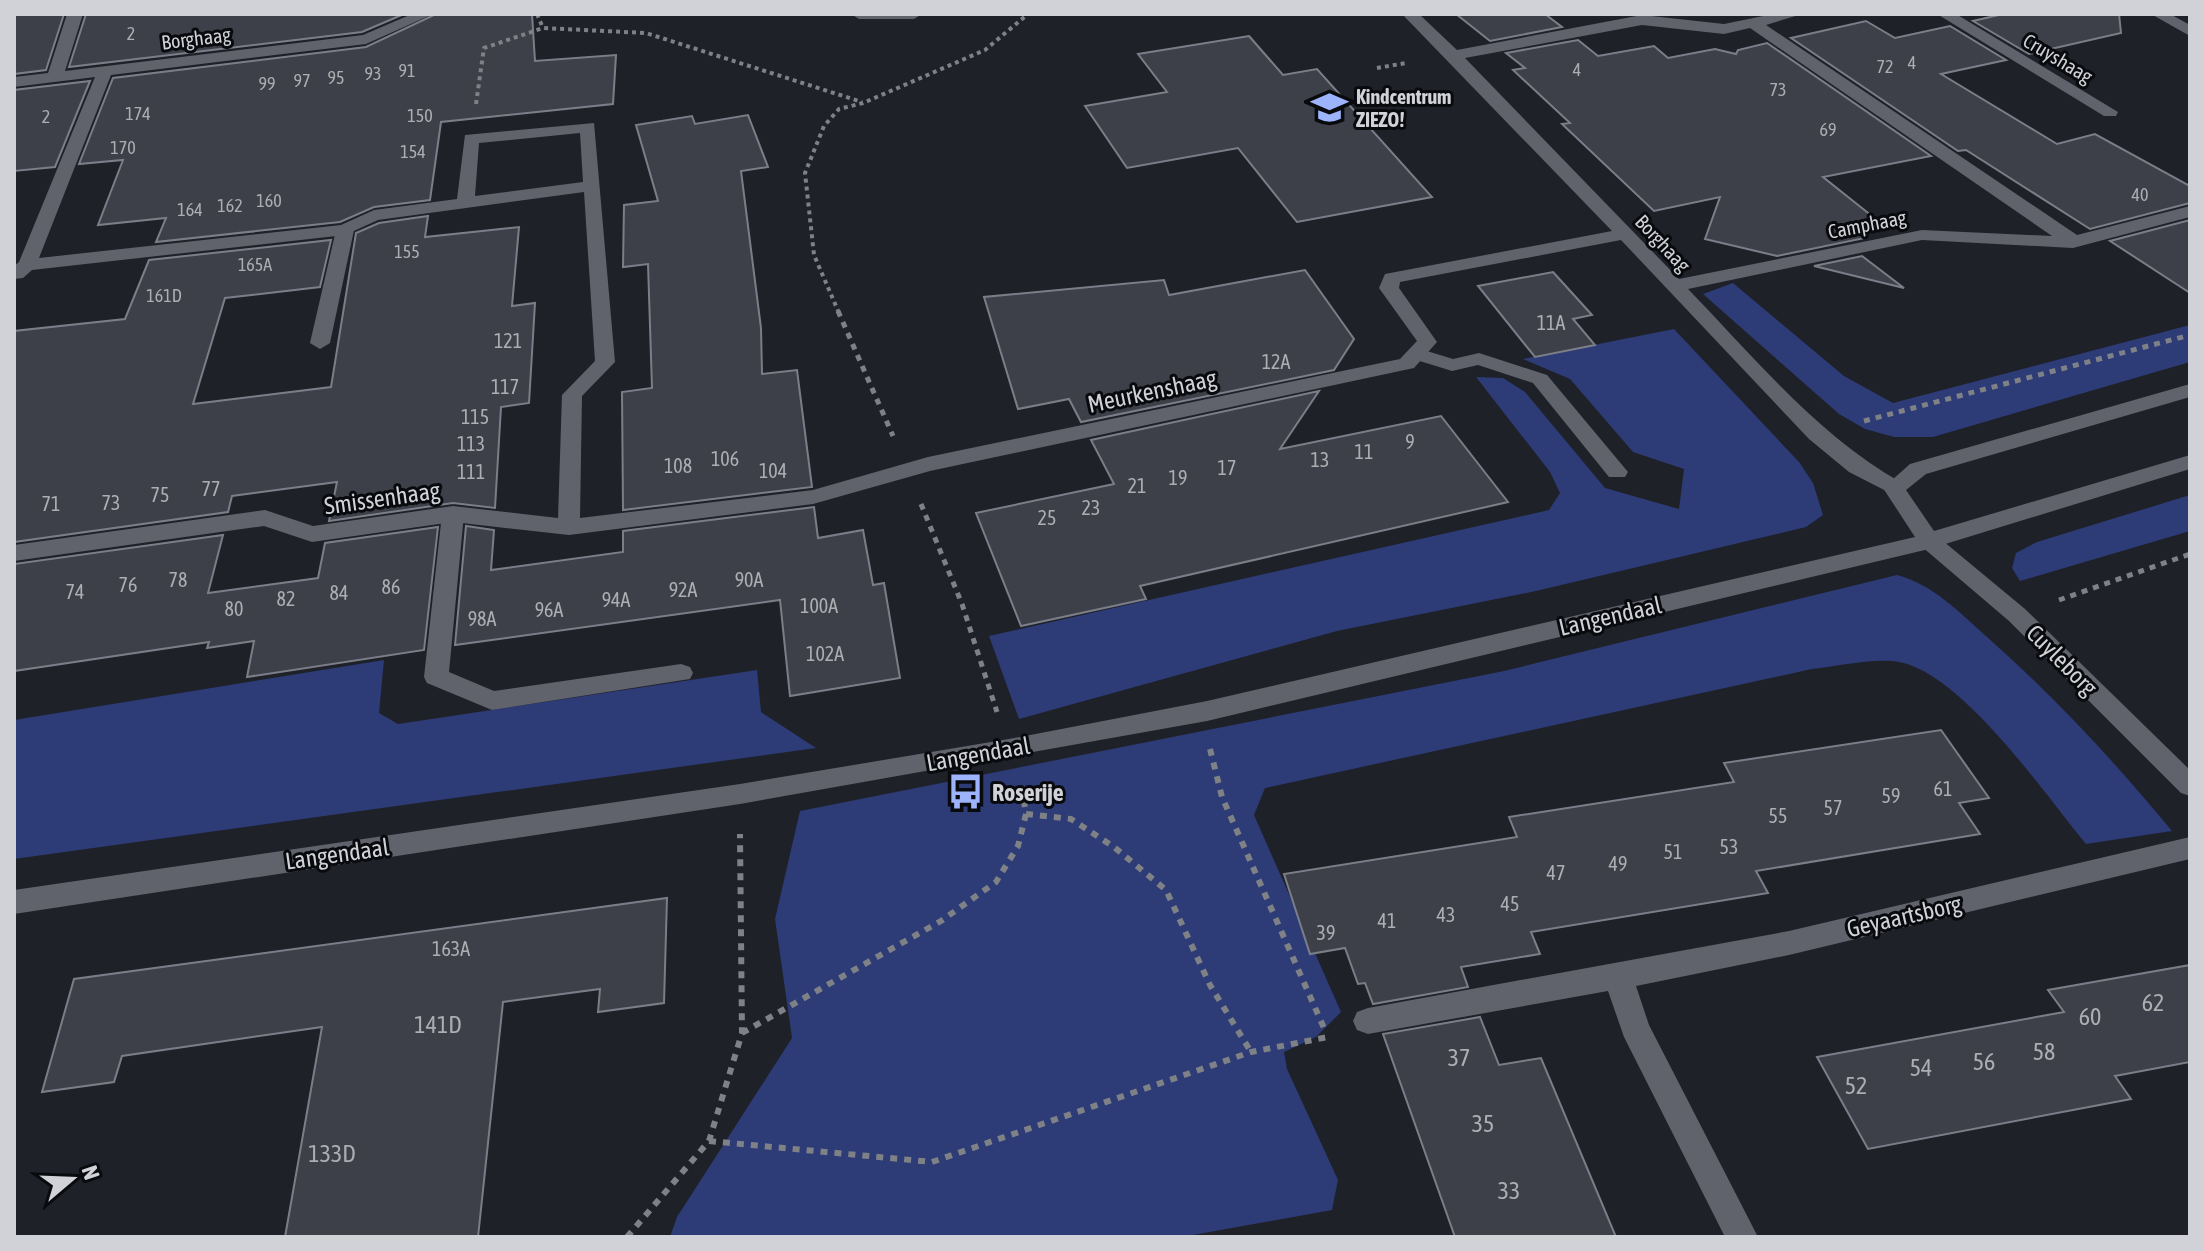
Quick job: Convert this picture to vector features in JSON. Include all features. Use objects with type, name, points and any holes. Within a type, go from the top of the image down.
[{"type":"street","points":[[55,77],[75,14]]},
{"type":"street","name":"Borghaag","points":[[14,82],[366,39],[425,14]]},
{"type":"street","points":[[859,14],[914,14]]},
{"type":"street","name":"Borghaag","points":[[1410,14],[1454,55],[1816,434],[1857,467],[1894,488]]},
{"type":"street","points":[[1454,55],[1638,17],[1724,29],[1794,14]]},
{"type":"street","name":"Cruyshaag","points":[[1945,14],[2110,112]]},
{"type":"street","points":[[2159,14],[2190,31]]},
{"type":"street","points":[[1753,23],[2073,242]]},
{"type":"street","points":[[20,270],[105,71]]},
{"type":"street","points":[[466,203],[471,139],[588,127],[605,362],[572,395],[569,527]]},
{"type":"street","points":[[20,270],[345,230],[374,215],[593,186]]},
{"type":"street","name":"Camphaag","points":[[1673,286],[1922,235],[2073,242],[2190,211]]},
{"type":"street","points":[[320,343],[345,230]]},
{"type":"street","points":[[1412,359],[1427,342],[1389,288],[1392,278],[1624,234]]},
{"type":"street","points":[[1412,359],[1452,365],[1479,359],[1540,379],[1617,472]]},
{"type":"street","name":"Meurkenshaag","points":[[908,471],[1412,359]]},
{"type":"street","points":[[1929,541],[1894,488],[1918,469],[2190,390]]},
{"type":"street","name":"Langendaal","points":[[14,902],[740,794],[1009,749],[1207,711],[1929,541],[2190,462]]},
{"type":"street","name":"Smissenhaag","points":[[14,553],[265,518],[312,534],[453,514],[569,527],[824,495],[908,471]]},
{"type":"street","points":[[453,514],[436,677],[492,701],[681,673]]},
{"type":"street","name":"Cuyleborg","points":[[1929,541],[2017,615],[2190,786]]},
{"type":"street","name":"Geyaartsborg","points":[[1368,1021],[1789,943],[2190,848]]},
{"type":"street","points":[[1618,977],[1635,1028],[1742,1237]]},
{"type":"path","points":[[537,14],[543,28]]},
{"type":"path","points":[[742,1033],[941,921],[996,882],[1018,846],[1026,814],[1022,788],[962,604],[814,255],[805,173],[824,126],[839,109],[863,103],[985,50],[1028,14]]},
{"type":"path","points":[[471,139],[484,48],[543,28],[646,33],[863,103]]},
{"type":"path","points":[[1816,434],[2190,335]]},
{"type":"path","points":[[2017,615],[2190,554]]},
{"type":"path","points":[[1207,711],[1211,761],[1222,797],[1327,1037]]},
{"type":"path","points":[[627,1237],[709,1141],[742,1033],[740,794]]},
{"type":"path","points":[[1026,814],[1071,819],[1114,847],[1166,890],[1210,985],[1251,1052]]},
{"type":"path","points":[[709,1141],[932,1162],[1251,1052],[1327,1037],[1368,1021]]},
{"type":"shaded area","points":[[1733,283],[1844,376],[1893,403],[2190,325],[2190,362],[1933,437],[1894,437],[1865,429],[1839,414],[1703,294]]},
{"type":"shaded area","points":[[1674,329],[1799,462],[1813,483],[1823,515],[1806,527],[1536,591],[1337,631],[1019,719],[989,636],[1549,510],[1560,493],[1550,472],[1476,377],[1503,378],[1525,392],[1605,488],[1679,509],[1684,469],[1633,452],[1570,379],[1523,359]]},
{"type":"shaded area","points":[[2190,495],[2190,531],[2020,581],[2012,568],[2016,553],[2037,542]]},
{"type":"shaded area","points":[[1897,575],[1923,585],[1945,600],[2012,659],[2083,730],[2172,831],[2086,844],[2024,766],[1971,708],[1944,684],[1917,668],[1892,661],[1812,669],[1265,788],[1254,815],[1341,1012],[1316,1037],[1284,1052],[1287,1069],[1338,1180],[1332,1210],[1182,1237],[670,1237],[677,1217],[792,1038],[775,919],[800,811],[1504,671]]},
{"type":"shaded area","points":[[384,660],[379,713],[398,724],[757,670],[761,712],[816,748],[14,859],[14,720]]},
{"type":"building","points":[[14,14],[64,14],[46,70],[14,74]]},
{"type":"building","points":[[86,14],[404,14],[362,32],[69,67]]},
{"type":"building","points":[[436,14],[532,14],[535,61],[616,55],[613,104],[441,122],[430,200],[374,207],[340,222],[156,242],[166,218],[98,225],[123,160],[79,164],[113,78],[366,47]]},
{"type":"building","points":[[1456,14],[1545,14],[1562,27],[1490,41]]},
{"type":"building","points":[[2003,14],[2119,14],[2121,33],[2029,54],[1973,21]]},
{"type":"building","points":[[1866,21],[1895,38],[1950,26],[2006,60],[1941,74],[2057,144],[2095,134],[2190,186],[2190,203],[2090,229],[1966,150],[1958,151],[1791,38]]},
{"type":"building","points":[[1249,36],[1283,75],[1317,69],[1432,197],[1297,222],[1238,148],[1127,168],[1085,106],[1167,92],[1138,54]]},
{"type":"building","points":[[1578,40],[1598,56],[1654,46],[1668,58],[1715,49],[1736,54],[1738,50],[1767,43],[1931,156],[1823,177],[1872,216],[1865,238],[1777,256],[1705,239],[1720,197],[1654,211],[1562,124],[1570,123],[1513,70],[1525,68],[1506,53]]},
{"type":"building","points":[[90,81],[55,167],[14,171],[14,90]]},
{"type":"building","points":[[748,115],[768,167],[741,171],[761,328],[762,374],[797,370],[812,487],[623,510],[622,392],[652,388],[648,264],[623,267],[624,205],[658,201],[636,125],[692,116],[695,124]]},
{"type":"building","points":[[428,216],[425,237],[519,227],[512,306],[535,303],[529,403],[501,407],[495,508],[453,503],[329,521],[337,482],[232,496],[228,512],[14,542],[14,331],[125,319],[149,260],[331,240],[320,287],[225,298],[193,404],[331,387],[356,233],[379,223]]},
{"type":"building","points":[[2190,220],[2190,293],[2110,241]]},
{"type":"building","points":[[1862,256],[1904,288],[1814,266]]},
{"type":"building","points":[[1305,270],[1354,339],[1334,370],[1081,422],[1069,399],[1018,409],[984,297],[1164,280],[1169,295]]},
{"type":"building","points":[[1553,272],[1592,315],[1573,319],[1595,345],[1535,357],[1478,286]]},
{"type":"building","points":[[1319,391],[1280,449],[1441,416],[1508,502],[1140,586],[1146,599],[1021,626],[976,513],[1114,484],[1091,440]]},
{"type":"building","points":[[814,507],[818,538],[863,530],[873,585],[884,583],[900,678],[790,696],[780,600],[455,645],[466,526],[494,530],[491,570],[623,552],[623,531]]},
{"type":"building","points":[[438,527],[424,650],[247,677],[254,641],[207,648],[209,642],[14,671],[14,564],[223,535],[208,593],[318,578],[325,543]]},
{"type":"building","points":[[1941,730],[1989,798],[1959,803],[1980,834],[1756,871],[1768,893],[1531,932],[1540,954],[1461,967],[1468,987],[1373,1004],[1365,983],[1358,984],[1345,948],[1310,954],[1284,874],[1517,837],[1509,817],[1734,782],[1724,763]]},
{"type":"building","points":[[667,898],[664,1003],[598,1012],[600,989],[503,1002],[478,1237],[285,1237],[322,1027],[122,1056],[114,1082],[42,1092],[74,979]]},
{"type":"building","points":[[2190,965],[2190,1062],[2115,1076],[2131,1099],[1868,1149],[1817,1057],[2064,1012],[2048,990]]},
{"type":"building","points":[[1480,1017],[1499,1065],[1541,1058],[1616,1237],[1455,1237],[1383,1034]]},
{"type":"place","name":"Kindcentrum ZIEZO!","points":[[1330,107]]},
{"type":"place","name":"Roserije","points":[[966,792]]}]
